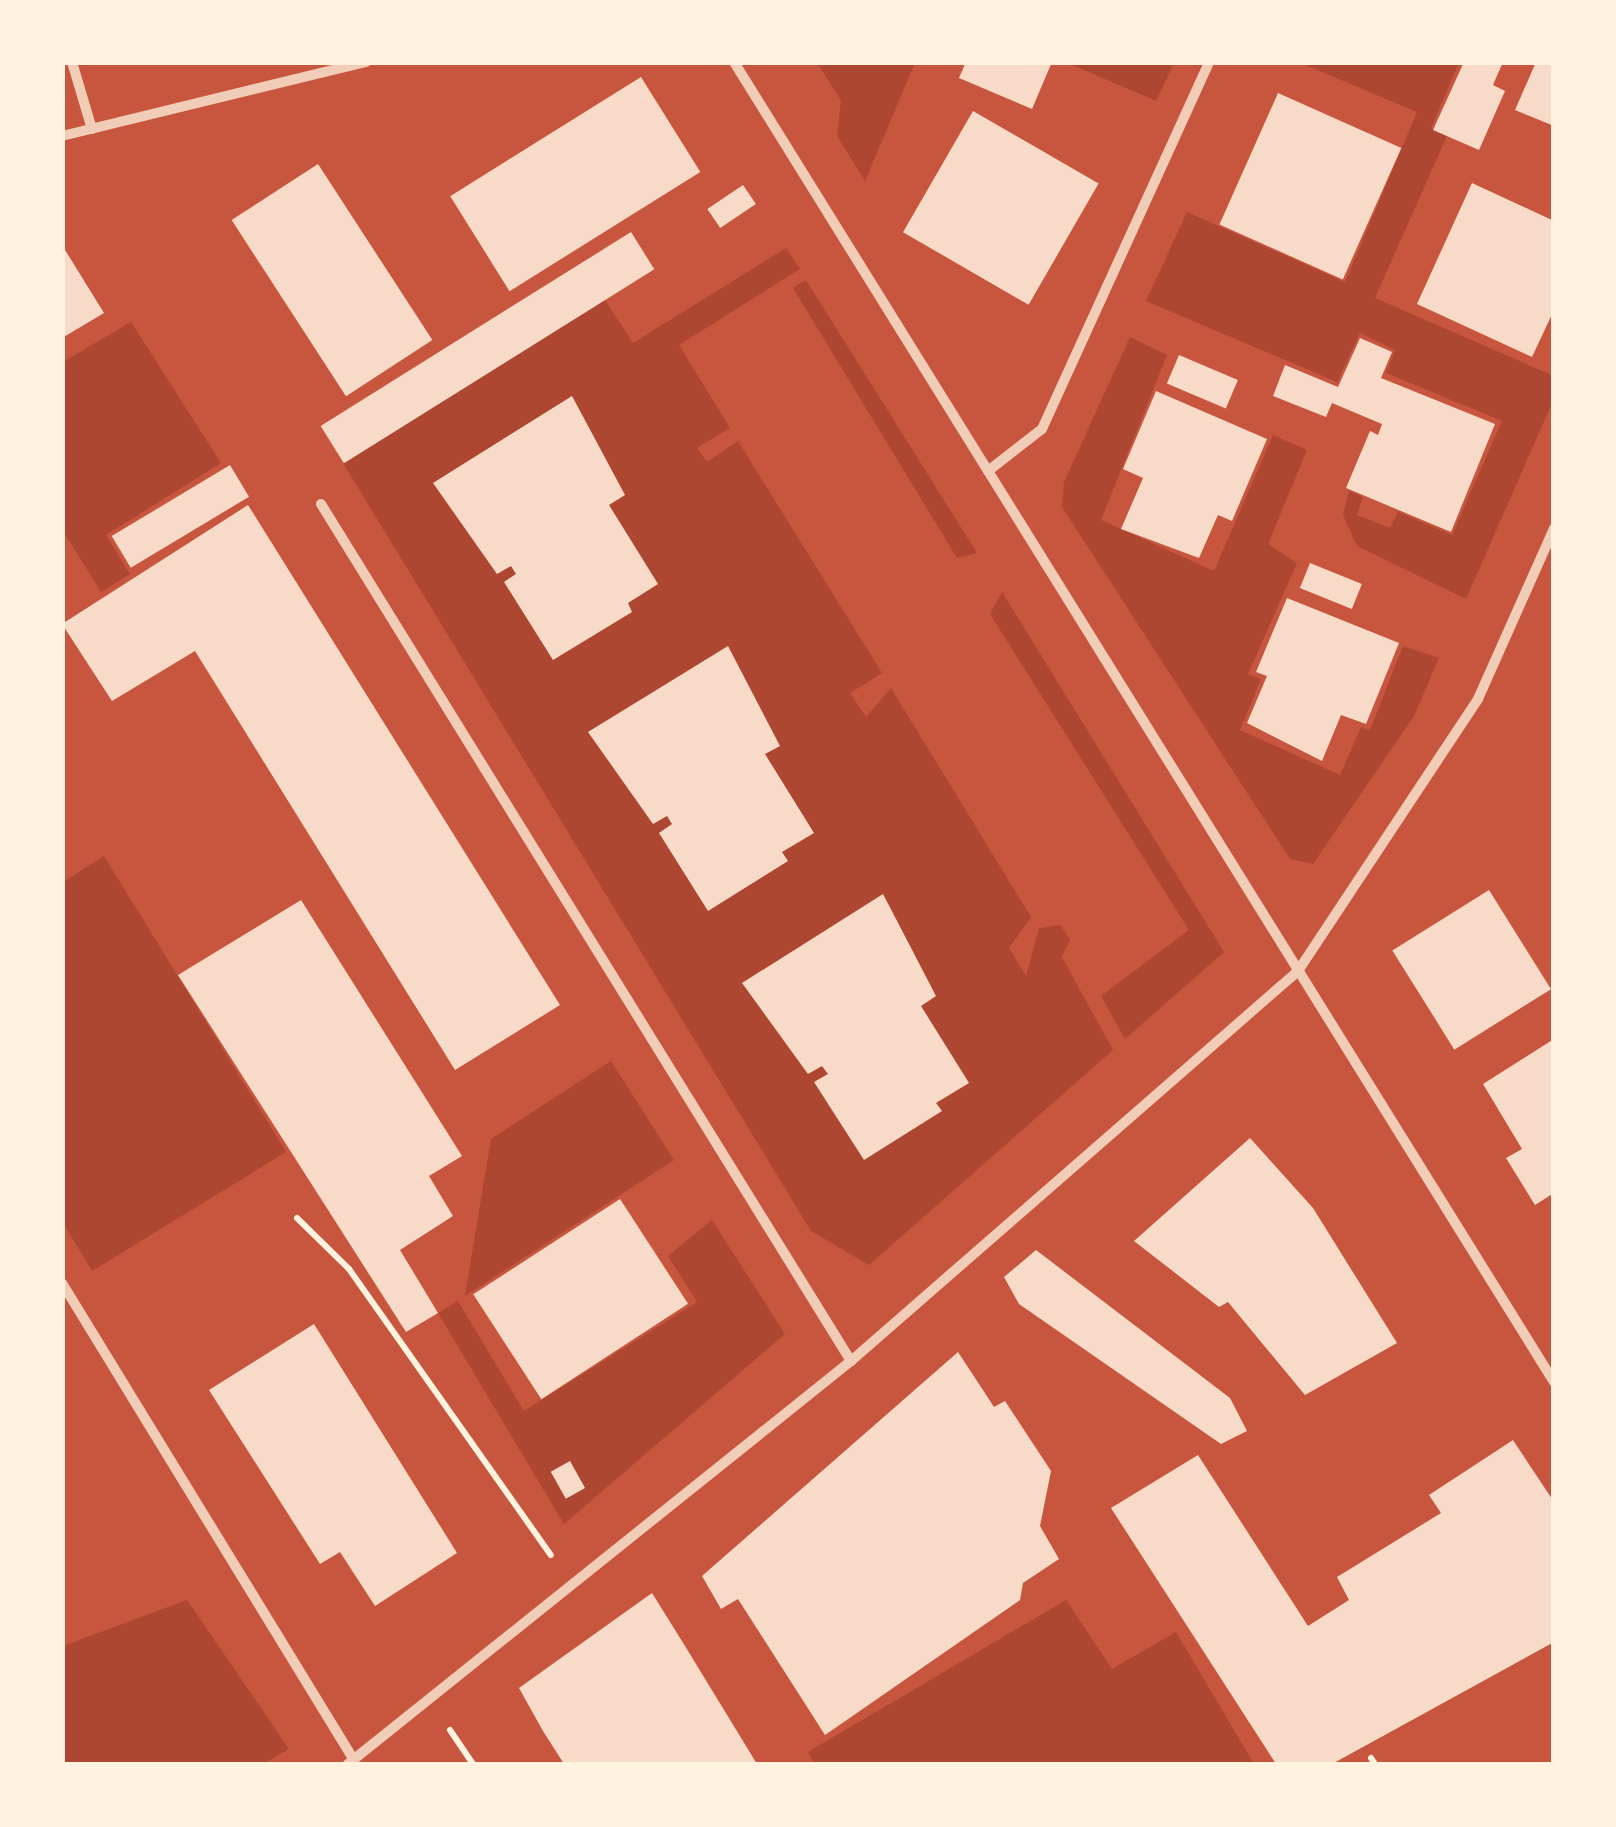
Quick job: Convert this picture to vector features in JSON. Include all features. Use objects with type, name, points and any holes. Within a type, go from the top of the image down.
[{"type":"street","points":[[72,62],[92,129]]},
{"type":"street","points":[[62,136],[366,62]]},
{"type":"street","points":[[734,62],[1554,1382]]},
{"type":"street","points":[[988,471],[1042,429],[1210,62]]},
{"type":"street","points":[[321,504],[851,1361]]},
{"type":"street","points":[[62,1283],[351,1762],[851,1361],[1298,971],[1478,699],[1554,528]]},
{"type":"path","points":[[297,1218],[348,1269],[572,1586]]},
{"type":"shaded area","points":[[1174,62],[1156,101],[1068,63]]},
{"type":"shaded area","points":[[817,63],[915,63],[865,181],[837,136],[841,100]]},
{"type":"shaded area","points":[[1301,63],[1459,63],[1431,128],[1447,136],[1375,298],[1554,376],[1553,401],[1466,599],[1357,546],[1343,515],[1349,491],[1363,497],[1357,515],[1390,528],[1398,512],[1452,535],[1502,421],[1386,373],[1395,350],[1360,333],[1337,382],[1146,301],[1187,212],[1345,282],[1417,112]]},
{"type":"shaded area","points":[[786,248],[800,269],[679,345],[730,428],[697,448],[707,462],[738,441],[882,673],[850,693],[866,717],[891,688],[1031,917],[1009,948],[1026,976],[1039,928],[1060,925],[1070,940],[1062,957],[1113,1050],[869,1265],[811,1231],[343,463],[605,300],[633,343]]},
{"type":"shaded area","points":[[806,280],[977,553],[957,558],[793,288]]},
{"type":"shaded area","points":[[131,322],[221,463],[106,535],[130,574],[101,592],[63,531],[63,362]]},
{"type":"shaded area","points":[[1130,337],[1167,355],[1101,520],[1214,571],[1273,435],[1307,450],[1268,544],[1297,563],[1248,674],[1261,679],[1240,730],[1340,775],[1361,727],[1370,730],[1403,646],[1439,658],[1414,716],[1313,864],[1290,859],[1062,507],[1064,482]]},
{"type":"shaded area","points":[[1002,592],[1224,952],[1125,1039],[1101,996],[1189,930],[990,614]]},
{"type":"shaded area","points":[[104,856],[286,1152],[92,1271],[63,1223],[63,882]]},
{"type":"shaded area","points":[[611,1061],[674,1160],[465,1296],[491,1139]]},
{"type":"shaded area","points":[[712,1220],[785,1334],[564,1524],[438,1313],[458,1301],[524,1411],[697,1302],[668,1256]]},
{"type":"shaded area","points":[[187,1600],[289,1749],[263,1764],[63,1764],[63,1646]]},
{"type":"shaded area","points":[[1066,1600],[1112,1669],[1176,1632],[1254,1764],[815,1764],[808,1752]]},
{"type":"building","points":[[966,62],[1052,62],[1032,109],[959,78]]},
{"type":"building","points":[[1464,62],[1503,62],[1493,85],[1505,91],[1479,150],[1433,130]]},
{"type":"building","points":[[1536,62],[1554,62],[1554,126],[1515,110]]},
{"type":"building","points":[[641,77],[700,172],[510,291],[450,196]]},
{"type":"building","points":[[1278,93],[1401,148],[1343,279],[1219,225]]},
{"type":"building","points":[[973,111],[1099,183],[1029,305],[903,232]]},
{"type":"building","points":[[318,164],[432,340],[346,396],[232,220]]},
{"type":"building","points":[[1472,183],[1554,221],[1554,310],[1532,357],[1417,304]]},
{"type":"building","points":[[743,185],[756,204],[720,228],[707,209]]},
{"type":"building","points":[[631,232],[654,269],[344,463],[321,426]]},
{"type":"building","points":[[62,245],[104,313],[62,338]]},
{"type":"building","points":[[1360,338],[1392,352],[1381,378],[1495,424],[1451,532],[1346,488],[1370,431],[1378,435],[1382,424],[1332,403],[1326,417],[1273,396],[1285,365],[1338,387]]},
{"type":"building","points":[[1179,355],[1238,380],[1226,409],[1167,384]]},
{"type":"building","points":[[1156,391],[1267,439],[1232,521],[1218,515],[1199,558],[1121,529],[1143,478],[1123,469]]},
{"type":"building","points":[[572,396],[625,495],[609,505],[658,584],[628,603],[632,612],[553,660],[504,582],[516,574],[511,566],[497,574],[433,483]]},
{"type":"building","points":[[230,465],[249,497],[131,568],[112,536]]},
{"type":"building","points":[[248,505],[560,1005],[455,1070],[195,651],[112,701],[62,624]]},
{"type":"building","points":[[1310,563],[1362,584],[1352,609],[1300,588]]},
{"type":"building","points":[[1287,598],[1399,643],[1366,724],[1341,715],[1322,761],[1247,723],[1267,676],[1256,672]]},
{"type":"building","points":[[728,646],[780,746],[765,754],[814,833],[782,852],[788,861],[708,911],[659,833],[672,824],[667,816],[653,824],[588,732]]},
{"type":"building","points":[[1489,890],[1551,989],[1454,1050],[1392,950]]},
{"type":"building","points":[[883,894],[936,996],[921,1006],[969,1083],[936,1103],[942,1111],[864,1160],[814,1082],[828,1074],[822,1066],[808,1074],[742,983]]},
{"type":"building","points":[[301,900],[462,1156],[429,1176],[453,1216],[400,1250],[438,1313],[406,1332],[178,975]]},
{"type":"building","points":[[1554,1039],[1554,1193],[1535,1205],[1506,1158],[1522,1149],[1483,1084]]},
{"type":"building","points":[[1250,1138],[1313,1208],[1397,1343],[1305,1395],[1228,1302],[1219,1307],[1134,1241]]},
{"type":"building","points":[[620,1199],[688,1304],[541,1399],[473,1294]]},
{"type":"building","points":[[1036,1250],[1230,1398],[1247,1431],[1221,1444],[1019,1304],[1004,1277]]},
{"type":"building","points":[[314,1324],[457,1553],[375,1606],[340,1552],[320,1564],[209,1390]]},
{"type":"building","points":[[958,1352],[994,1407],[1005,1401],[1051,1471],[1040,1526],[1059,1559],[1023,1583],[1020,1600],[825,1735],[738,1599],[721,1609],[702,1576]]},
{"type":"building","points":[[1513,1440],[1554,1502],[1554,1642],[1332,1764],[1276,1764],[1111,1508],[1198,1455],[1308,1626],[1349,1600],[1337,1577],[1441,1513],[1429,1495]]},
{"type":"building","points":[[570,1461],[585,1488],[566,1499],[551,1472]]},
{"type":"building","points":[[652,1593],[757,1764],[564,1764],[543,1731],[519,1688]]}]
